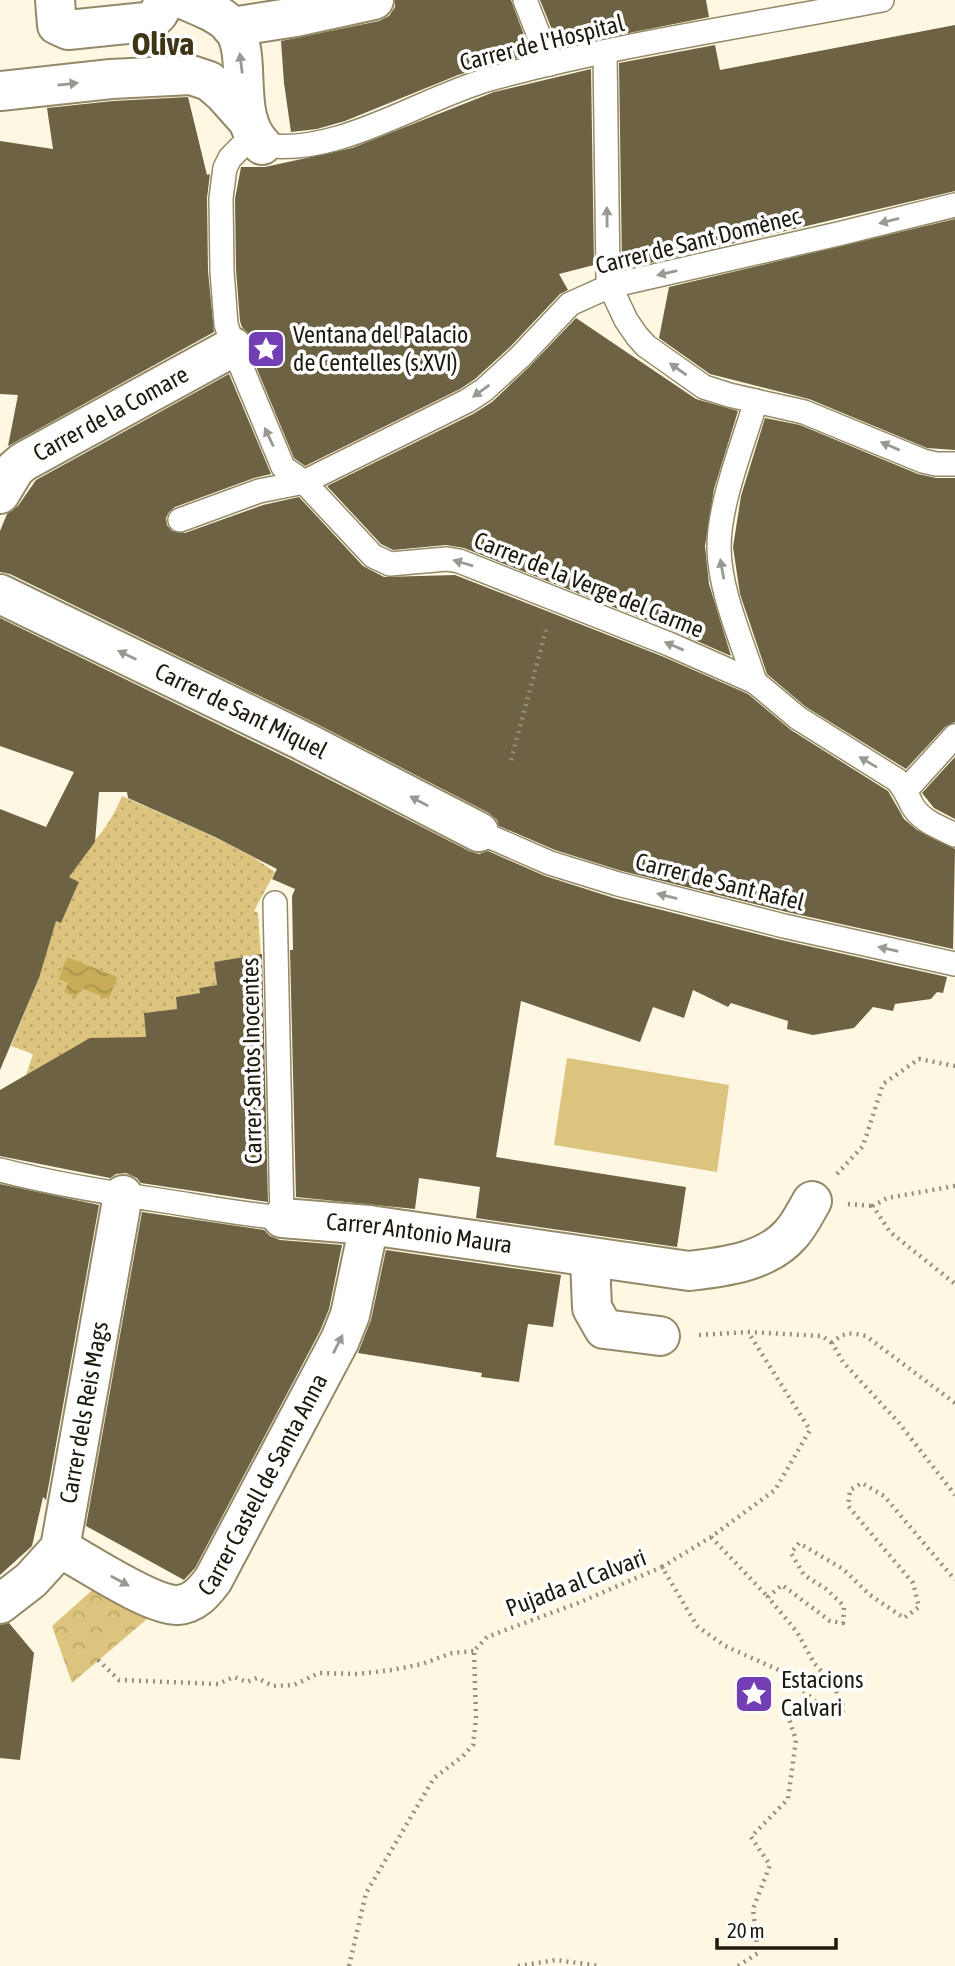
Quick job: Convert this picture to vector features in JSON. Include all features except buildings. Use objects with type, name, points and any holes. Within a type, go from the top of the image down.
[{"type":"street","points":[[55,0],[57,25],[68,30],[146,22],[156,18],[162,11],[163,0]]},
{"type":"street","points":[[185,0],[218,15],[232,27],[238,39],[254,134]]},
{"type":"street","points":[[232,27],[296,17],[374,0]]},
{"type":"street","points":[[0,91],[111,79],[191,75],[209,81],[225,94],[254,134]]},
{"type":"street","name":"Carrer de la Comare","points":[[0,494],[15,469],[23,462],[233,347]]},
{"type":"street","name":"Carrer de Sant Miquel","points":[[0,594],[290,735],[479,832]]},
{"type":"street","name":"Carrer dels Reis Mags","points":[[60,1548],[123,1195]]},
{"type":"street","name":"Carrer Antonio Maura","points":[[282,1218],[369,1226],[689,1271],[720,1268],[768,1252],[791,1235],[812,1201]]},
{"type":"street","name":"Carrer Castell de Santa Anna","points":[[60,1548],[148,1597],[169,1604],[180,1605],[193,1601],[204,1591],[213,1580],[346,1328],[369,1226]]},
{"type":"street","points":[[590,1258],[592,1308],[604,1329],[660,1336]]},
{"type":"street","points":[[0,1604],[31,1580],[60,1548]]},
{"type":"lane","points":[[525,0],[550,64]]},
{"type":"lane","name":"Carrer de l'Hospital","points":[[254,134],[284,147],[347,135],[466,87],[550,64],[881,0]]},
{"type":"lane","points":[[605,52],[610,286],[626,320],[646,346],[704,387],[804,412],[923,461],[955,464]]},
{"type":"lane","name":"Carrer de la Verge del Carme","points":[[254,134],[230,158],[225,168],[221,198],[226,324],[283,467],[304,482],[373,556],[382,561],[390,564],[447,559],[459,561],[669,644],[755,682],[798,718],[897,780],[923,819],[955,835]]},
{"type":"lane","name":"Carrer de Sant Domènec","points":[[180,520],[259,491],[304,482],[456,407],[484,390],[520,357],[570,303],[610,286],[955,205]]},
{"type":"lane","points":[[755,682],[733,613],[719,549],[725,504],[756,401]]},
{"type":"lane","points":[[906,790],[955,736]]},
{"type":"lane","name":"Carrer de Sant Rafel","points":[[479,832],[550,863],[618,884],[785,926],[955,964]]},
{"type":"lane","name":"Carrer Santos Inocentes","points":[[275,903],[282,1218]]},
{"type":"lane","name":"Carrer Antonio Maura","points":[[0,1170],[45,1182],[238,1214],[282,1218]]},
{"type":"path","points":[[511,760],[555,598]]},
{"type":"path","points":[[812,1201],[863,1146],[883,1084],[919,1059],[955,1066]]},
{"type":"path","points":[[955,1186],[887,1198],[873,1206],[890,1231],[955,1284]]},
{"type":"path","points":[[660,1336],[748,1332],[822,1336],[832,1343],[843,1362],[900,1423],[955,1494]]},
{"type":"path","points":[[662,1567],[711,1537],[775,1490],[810,1430],[748,1332]]},
{"type":"path","points":[[832,1343],[842,1334],[851,1332],[866,1336],[955,1403]]},
{"type":"path","points":[[711,1537],[768,1597],[782,1585],[830,1621],[843,1623],[844,1606],[826,1589],[804,1575],[791,1553],[799,1543],[844,1569],[870,1595],[904,1618],[919,1606],[912,1583],[848,1506],[850,1490],[862,1483],[884,1496],[955,1580]]},
{"type":"path","name":"Pujada al Calvari","points":[[474,1651],[487,1637],[578,1603],[662,1567],[697,1626],[725,1646],[780,1671],[831,1715],[845,1710],[833,1684],[814,1663],[797,1632],[768,1597]]},
{"type":"path","points":[[98,1660],[119,1679],[218,1684],[234,1677],[247,1682],[257,1678],[274,1686],[294,1685],[319,1673],[358,1674],[392,1670],[422,1664],[452,1653],[474,1651],[476,1719],[473,1745],[434,1778],[366,1893],[349,1966]]},
{"type":"path","points":[[738,1966],[758,1953],[753,1909],[770,1865],[751,1837],[788,1799],[796,1740],[787,1713],[815,1700]]},
{"type":"path","points":[[518,1966],[556,1960],[600,1966]]},
{"type":"green space","points":[[122,796],[212,836],[253,857],[275,872],[254,911],[258,913],[261,955],[214,962],[217,985],[199,988],[200,993],[176,997],[177,1009],[145,1013],[146,1037],[24,1081],[33,1054],[11,1046],[39,978],[0,942],[38,913],[61,923],[79,882],[59,873],[96,839],[110,820]]},
{"type":"green space","points":[[567,1058],[729,1085],[717,1172],[554,1145]]},
{"type":"green space","points":[[98,1585],[147,1619],[72,1683],[52,1626]]},
{"type":"water","points":[[67,957],[117,977],[109,999],[81,988],[76,997],[64,992],[68,983],[59,979]]},
{"type":"place","name":"Ventana del Palacio de Centelles (s.XVI)","points":[[266,349]]},
{"type":"place","name":"Estacions Calvari","points":[[754,1694]]},
{"type":"district","name":"Oliva","points":[[163,44]]}]
